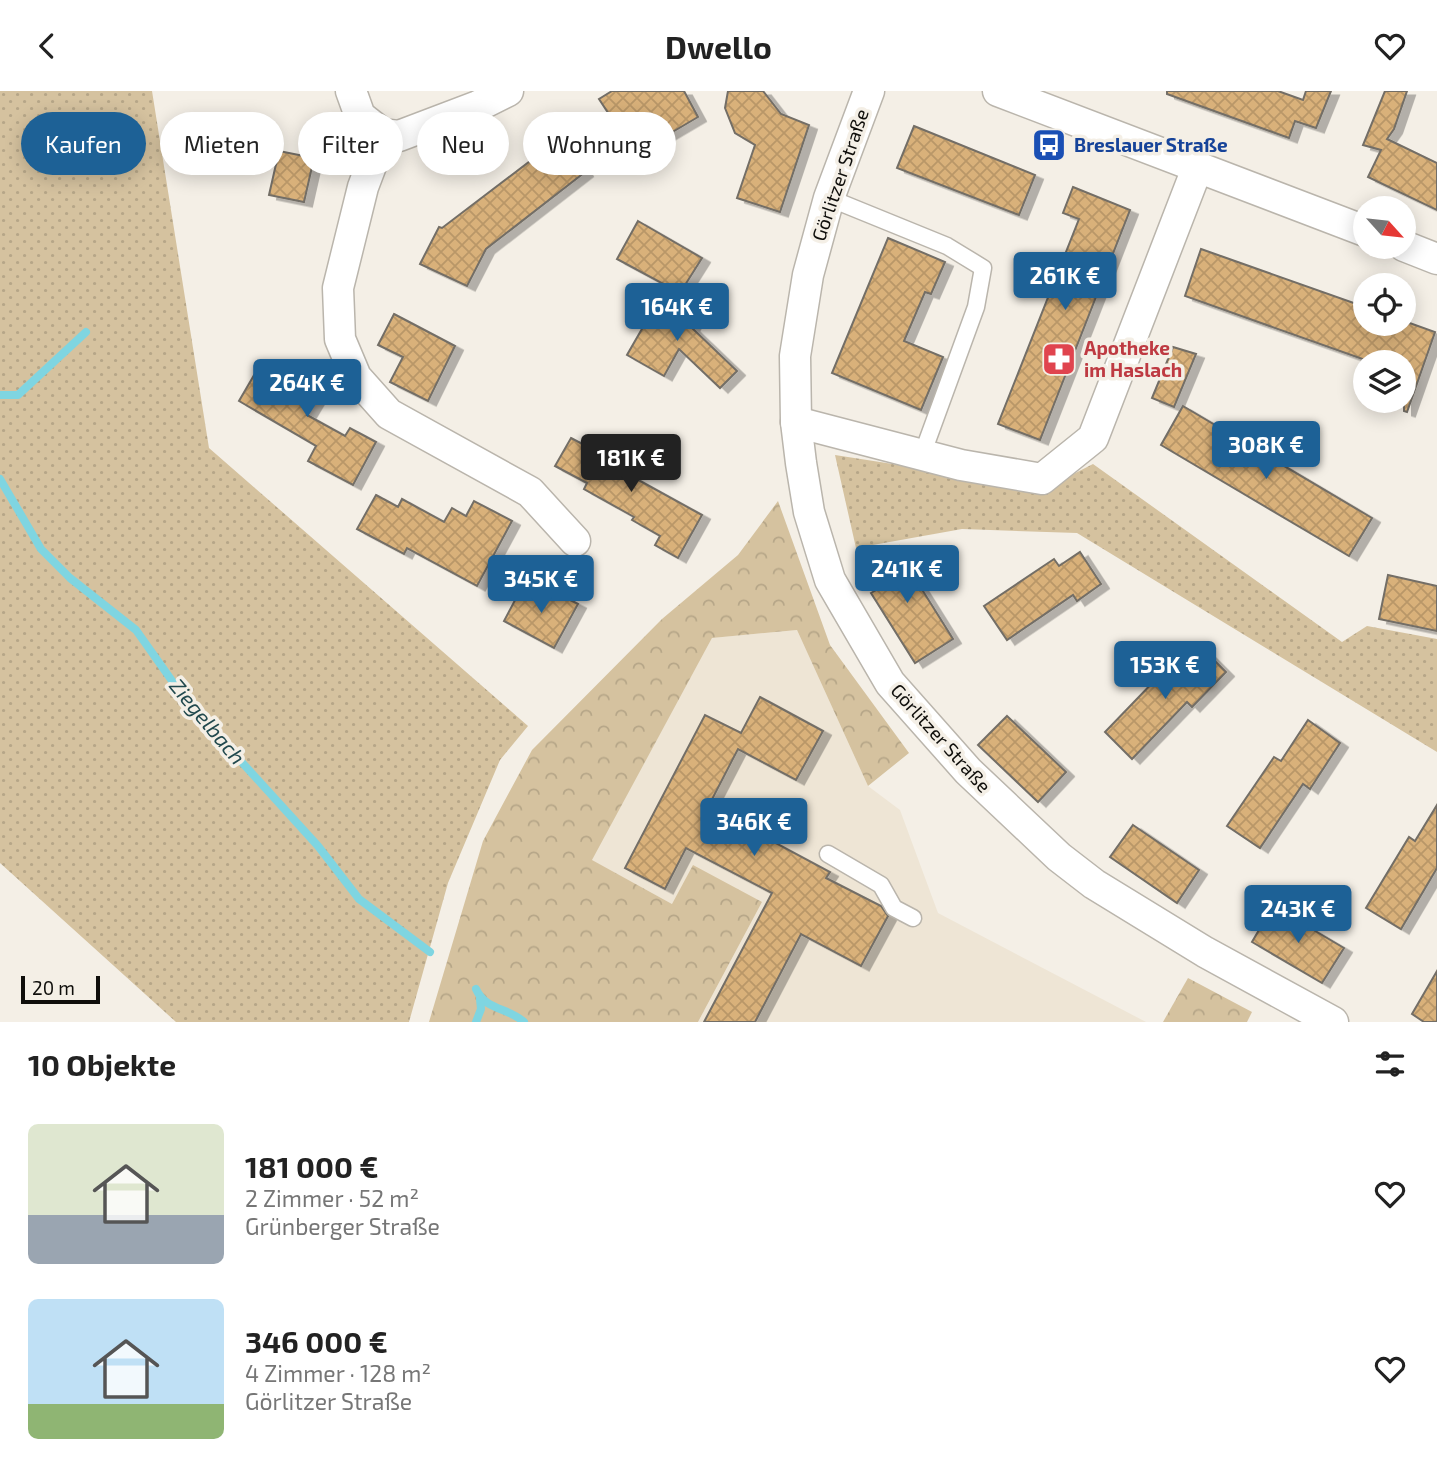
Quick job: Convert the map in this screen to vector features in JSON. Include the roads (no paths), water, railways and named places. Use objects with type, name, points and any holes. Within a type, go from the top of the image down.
[{"type":"street","points":[[351,91],[359,112]]},
{"type":"street","points":[[403,134],[478,106],[508,91]]},
{"type":"street","name":"Görlitzer Straße","points":[[869,91],[829,198],[808,275],[795,356],[796,422],[809,512],[830,580],[890,683],[980,782],[1059,856],[1094,884],[1205,953],[1332,1022]]},
{"type":"street","points":[[1012,94],[1353,226]]},
{"type":"street","points":[[796,422],[961,465],[1042,479],[1093,438],[1198,166]]},
{"type":"street","points":[[368,175],[338,288],[340,339],[356,377],[389,414],[530,492],[575,541]]},
{"type":"street","points":[[1416,251],[1437,259]]},
{"type":"lane","points":[[829,198],[947,246],[983,268],[976,307],[922,455]]},
{"type":"lane","points":[[828,854],[881,885],[894,908],[913,918]]},
{"type":"waterway","points":[[0,395],[18,395],[86,332]]},
{"type":"waterway","name":"Ziegelbach","points":[[0,479],[41,549],[70,578],[136,630],[187,702],[318,846],[359,899],[430,952]]},
{"type":"waterway","name":"Ziegelbach","points":[[476,989],[485,1001],[524,1022]]},
{"type":"waterway","points":[[476,1022],[481,1009],[480,999]]},
{"type":"place","name":"Breslauer Straße","points":[[1049,145]]},
{"type":"place","name":"Apotheke im Haslach","points":[[1059,359]]}]
